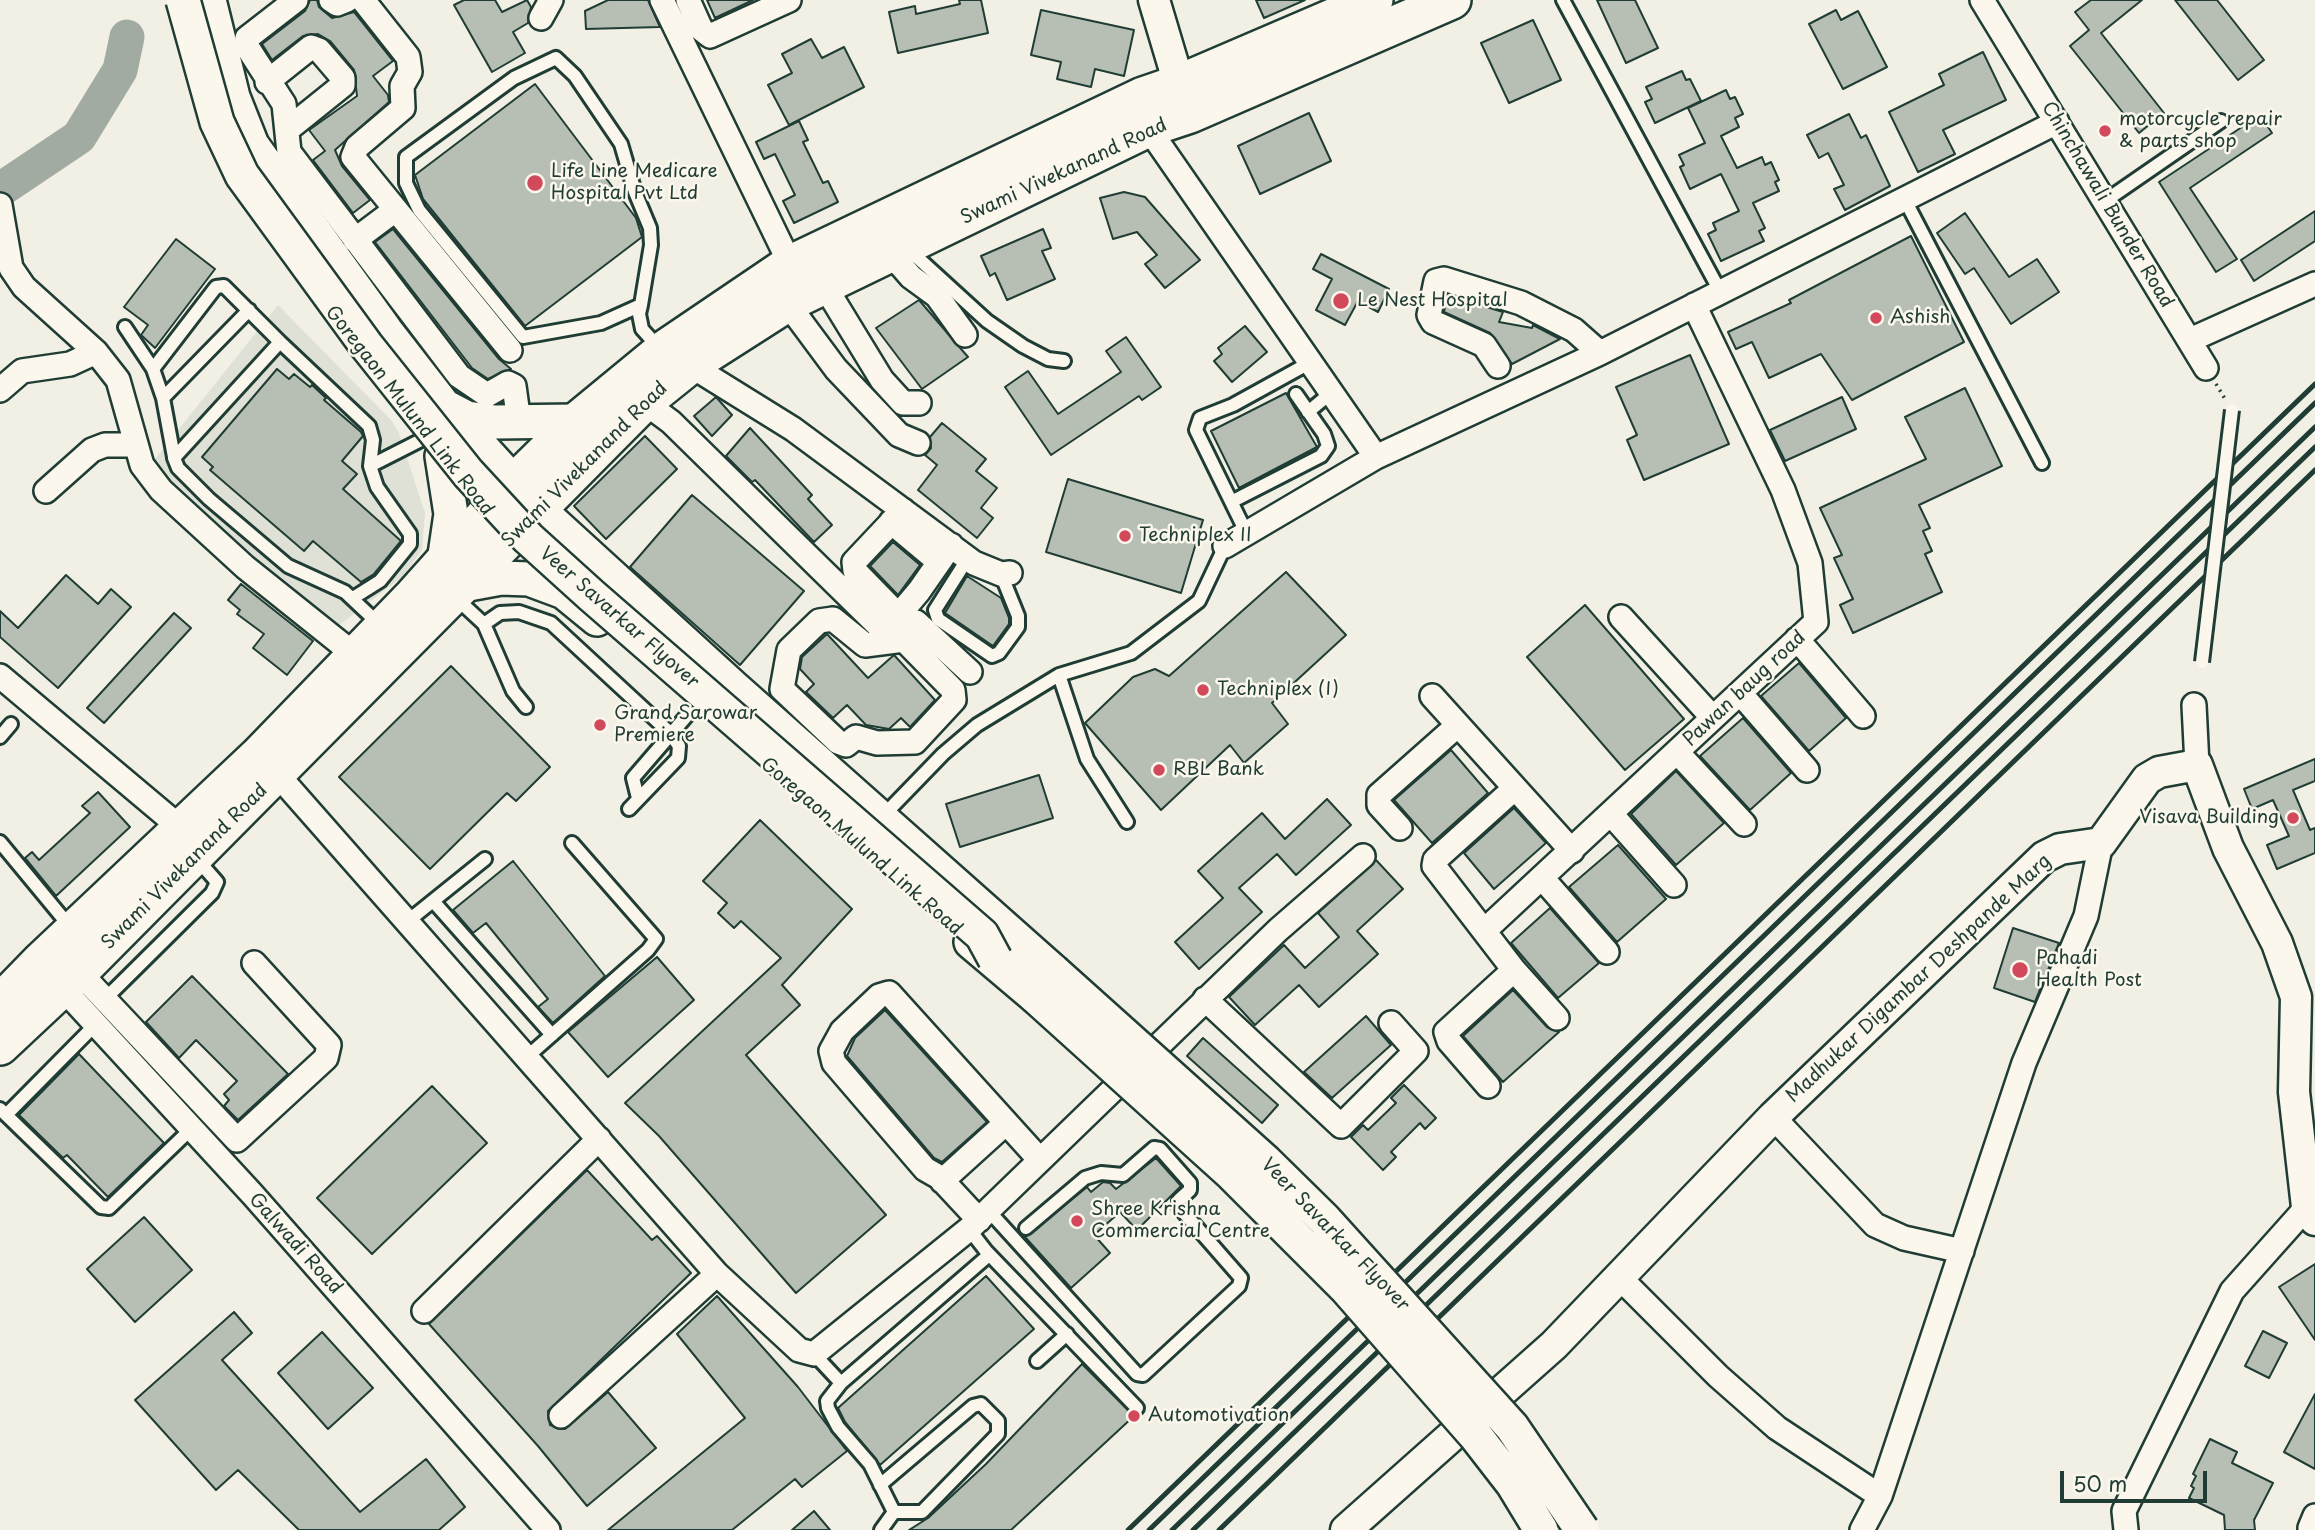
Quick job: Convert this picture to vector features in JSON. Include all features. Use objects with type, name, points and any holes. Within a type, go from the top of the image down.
[{"type":"main road","name":"Goregaon Mulund Link Road","points":[[170,0],[183,28],[209,140],[223,167],[434,446],[498,526],[602,623],[696,705],[1044,984]]},
{"type":"main road","name":"Veer Savarkar Flyover","points":[[183,0],[217,122],[242,175],[366,345],[468,473],[528,538],[591,595],[982,935],[1006,951]]},
{"type":"main road","name":"Veer Savarkar Flyover","points":[[196,0],[205,30],[219,103],[252,175],[349,307],[486,480],[540,536],[870,821],[988,927],[1006,951]]},
{"type":"main road","name":"Goregaon Mulund Link Road","points":[[209,0],[233,97],[252,145],[386,331],[445,407],[526,496],[772,701],[1006,951]]},
{"type":"main road","name":"Swami Vivekanand Road","points":[[802,287],[899,251],[1148,128],[1184,99],[1374,0]]},
{"type":"main road","name":"Swami Vivekanand Road","points":[[0,1046],[71,981],[188,843],[453,581],[526,496],[633,393],[676,358],[1143,96],[1184,99],[1452,0]]},
{"type":"main road","name":"Swami Vivekanand Road","points":[[526,496],[578,421],[633,393]]},
{"type":"main road","points":[[445,407],[467,418],[519,422],[578,421]]},
{"type":"main road","points":[[434,446],[451,514],[453,581],[528,579],[565,592],[602,623]]},
{"type":"main road","name":"Swami Vivekanand Road","points":[[268,765],[355,655],[383,627],[453,581]]},
{"type":"main road","name":"Swami Vivekanand Road","points":[[0,1003],[74,930],[188,843]]},
{"type":"main road","name":"Veer Savarkar Flyover","points":[[1044,984],[1346,1288],[1475,1436],[1513,1484],[1541,1530]]},
{"type":"main road","name":"Veer Savarkar Flyover","points":[[1044,984],[1266,1161],[1324,1219],[1512,1427],[1583,1530]]},
{"type":"street","points":[[296,0],[247,38],[246,45],[267,82],[284,104],[289,152],[459,376],[487,395],[508,383],[514,386],[519,422]]},
{"type":"street","points":[[331,0],[337,4],[347,0]]},
{"type":"street","points":[[363,0],[408,57],[411,72],[402,86],[402,108],[357,147],[353,157],[510,350]]},
{"type":"street","points":[[662,0],[697,29],[710,36],[789,0]]},
{"type":"street","points":[[688,0],[697,29],[836,369],[899,435],[918,443]]},
{"type":"street","points":[[1154,0],[1184,99]]},
{"type":"street","name":"Chinchawali Bunder Road","points":[[1982,0],[2206,368]]},
{"type":"street","points":[[267,82],[311,47],[319,50],[343,78],[343,85],[287,130]]},
{"type":"street","points":[[1225,546],[1376,457],[1600,353],[2057,122]]},
{"type":"street","points":[[1148,128],[1376,457]]},
{"type":"street","points":[[0,205],[11,268],[24,287],[96,352],[118,380],[142,465],[161,490],[245,567],[355,655]]},
{"type":"street","points":[[355,240],[396,210]]},
{"type":"street","points":[[899,251],[911,276],[937,296],[965,335]]},
{"type":"street","points":[[1498,366],[1483,345],[1433,321],[1429,315],[1436,281],[1444,279],[1521,303],[1574,330],[1600,353]]},
{"type":"street","points":[[2190,340],[2315,284]]},
{"type":"street","points":[[802,287],[903,403],[919,402]]},
{"type":"street","name":"Pawan baug road","points":[[1484,931],[1572,852],[1816,622],[1810,563],[1783,490],[1694,304]]},
{"type":"street","points":[[0,390],[22,371],[70,364],[96,352]]},
{"type":"street","points":[[676,358],[793,429],[897,516],[952,555],[1005,574]]},
{"type":"street","points":[[633,393],[671,422],[882,629],[916,622],[971,672]]},
{"type":"street","points":[[46,491],[92,450],[105,445],[136,445]]},
{"type":"street","points":[[897,516],[854,562],[855,571],[895,612],[902,610],[952,555]]},
{"type":"street","points":[[1621,617],[1713,718]]},
{"type":"street","points":[[833,619],[864,645],[904,640],[953,690],[954,701],[915,742],[877,743],[856,737],[846,745],[772,701],[789,650],[819,621],[833,619]]},
{"type":"street","points":[[1797,639],[1863,716]]},
{"type":"street","points":[[0,676],[188,843]]},
{"type":"street","points":[[1740,693],[1807,770]]},
{"type":"street","points":[[1432,696],[1572,852]]},
{"type":"street","points":[[2126,1530],[2124,1511],[2232,1291],[2311,1213],[2294,1092],[2306,995],[2228,848],[2197,765],[2194,705]]},
{"type":"street","points":[[1400,828],[1379,804],[1379,795],[1458,725]]},
{"type":"street","points":[[1678,752],[1744,824]]},
{"type":"street","points":[[268,765],[528,1056],[717,1274],[799,1350],[814,1354],[979,1220],[1205,999],[1278,930],[1363,856]]},
{"type":"street","points":[[1862,1530],[1880,1496],[2024,1063],[2086,916],[2101,843],[2147,779],[2159,772],[2197,765]]},
{"type":"street","points":[[1515,788],[1435,860],[1436,873],[1514,970],[1557,1018]]},
{"type":"street","points":[[1611,814],[1674,885]]},
{"type":"street","name":"Madhukar Digambar Deshpande Marg","points":[[1346,1530],[1554,1345],[1773,1116],[2044,858],[2060,849],[2101,843]]},
{"type":"street","points":[[1543,878],[1607,952]]},
{"type":"street","name":"Galwadi Road","points":[[41,961],[71,981],[95,1026],[218,1158],[548,1530]]},
{"type":"street","points":[[218,1158],[326,1058],[330,1045],[254,963]]},
{"type":"street","points":[[1488,1086],[1449,1041],[1446,1032],[1514,970]]},
{"type":"street","points":[[71,981],[105,999],[237,1140]]},
{"type":"street","points":[[979,1220],[942,1181],[925,1169],[834,1063],[831,1051],[842,1031],[879,996],[889,993],[1040,1160]]},
{"type":"street","points":[[1205,999],[1341,1126],[1416,1051],[1391,1023]]},
{"type":"street","points":[[163,1098],[182,1081]]},
{"type":"street","points":[[1773,1116],[1875,1225],[1904,1238],[1962,1251]]},
{"type":"street","points":[[942,1181],[1006,1123]]},
{"type":"street","points":[[424,1311],[599,1139]]},
{"type":"street","points":[[561,1416],[717,1274]]},
{"type":"street","points":[[1618,1276],[1718,1376],[1777,1428],[1880,1496]]},
{"type":"lane","points":[[1563,0],[1721,293]]},
{"type":"lane","points":[[640,305],[601,323],[523,337],[419,210],[406,183],[406,157],[514,78],[556,58],[575,76],[621,144],[635,192],[650,228],[651,245],[640,305],[642,329],[676,358]]},
{"type":"lane","points":[[2105,201],[2221,121]]},
{"type":"lane","points":[[1905,200],[2042,463]]},
{"type":"lane","points":[[899,251],[1023,346],[1048,359],[1064,360]]},
{"type":"lane","points":[[153,369],[216,287],[224,286],[369,426],[373,440],[370,466],[377,487],[410,534],[410,544],[380,581],[353,598]]},
{"type":"lane","points":[[163,398],[249,310]]},
{"type":"lane","points":[[125,327],[153,369],[163,398],[178,468],[288,566],[353,598],[383,627]]},
{"type":"lane","points":[[174,457],[281,342]]},
{"type":"lane","points":[[1247,534],[1196,430],[1200,418],[1233,405],[1311,362]]},
{"type":"lane","points":[[1308,412],[1332,392]]},
{"type":"lane","points":[[1233,501],[1321,456],[1328,446],[1324,434],[1296,394]]},
{"type":"lane","points":[[2202,663],[2232,410]]},
{"type":"lane","points":[[370,466],[434,446]]},
{"type":"lane","points":[[882,817],[943,754],[977,725],[1059,676],[1131,653],[1199,601],[1225,546]]},
{"type":"lane","points":[[952,555],[934,610],[938,619],[992,656],[999,653],[1018,627],[1018,616],[1005,574]]},
{"type":"lane","points":[[453,581],[484,624],[513,691],[526,707]]},
{"type":"lane","points":[[484,624],[500,613],[519,612],[551,623],[670,733],[679,746],[678,758],[629,809]]},
{"type":"lane","points":[[1059,676],[1087,759],[1127,821]]},
{"type":"lane","points":[[638,798],[633,778],[696,705]]},
{"type":"lane","points":[[0,737],[11,724]]},
{"type":"lane","points":[[0,842],[74,930]]},
{"type":"lane","points":[[105,999],[212,893],[217,882],[188,843]]},
{"type":"lane","points":[[528,1056],[648,950],[656,939],[572,843]]},
{"type":"lane","points":[[408,921],[485,859]]},
{"type":"lane","points":[[433,901],[552,1035]]},
{"type":"lane","points":[[95,1026],[3,1112],[101,1207],[109,1208],[191,1129]]},
{"type":"lane","points":[[979,1220],[1137,1374],[1143,1375],[1239,1286],[1241,1278],[1179,1207],[1179,1200],[1190,1190],[1190,1183],[1160,1149],[1154,1148],[1123,1175],[1101,1173],[1085,1178],[1026,1228]]},
{"type":"lane","points":[[979,1220],[989,1255],[1137,1408]]},
{"type":"lane","points":[[894,1512],[870,1464],[838,1427],[827,1401],[841,1383],[989,1255]]},
{"type":"lane","points":[[1037,1361],[1067,1334]]},
{"type":"lane","points":[[814,1354],[841,1383]]},
{"type":"lane","points":[[880,1485],[973,1406],[981,1404],[998,1421],[998,1434],[922,1512],[894,1512]]},
{"type":"lane","points":[[881,1530],[894,1512]]},
{"type":"path","points":[[2206,368],[2232,410]]},
{"type":"shaded area","points":[[278,305],[392,421],[399,433],[425,513],[422,550],[402,577],[334,629],[151,464]]},
{"type":"building","points":[[310,0],[317,0],[319,7],[332,18],[354,12],[393,61],[373,76],[388,95],[389,102],[335,150],[342,166],[370,200],[353,213],[313,160],[325,151],[309,130],[357,96],[354,70],[330,41],[318,34],[303,36],[272,60],[262,44],[305,11]]},
{"type":"building","points":[[464,0],[495,0],[502,12],[527,0],[531,7],[528,23],[513,32],[525,53],[492,72],[454,5]]},
{"type":"building","points":[[608,0],[648,0],[660,27],[586,29],[585,11]]},
{"type":"building","points":[[707,0],[753,0],[715,18]]},
{"type":"building","points":[[959,0],[981,0],[988,33],[898,53],[889,12],[915,6],[916,14],[960,4]]},
{"type":"building","points":[[1256,0],[1305,0],[1264,18]]},
{"type":"building","points":[[1597,0],[1635,0],[1658,48],[1626,63]]},
{"type":"building","points":[[2091,0],[2142,0],[2101,33],[2164,113],[2139,133],[2070,46],[2089,30],[2075,12]]},
{"type":"building","points":[[2175,0],[2217,0],[2264,60],[2238,80]]},
{"type":"building","points":[[1041,10],[1134,30],[1124,76],[1095,69],[1091,87],[1057,79],[1061,62],[1031,55]]},
{"type":"building","points":[[1836,10],[1841,20],[1858,11],[1887,67],[1843,89],[1809,24]]},
{"type":"building","points":[[1533,20],[1561,80],[1509,103],[1481,43]]},
{"type":"building","points":[[811,39],[822,58],[844,47],[864,87],[789,125],[768,85],[792,73],[782,54]]},
{"type":"building","points":[[1983,52],[2006,100],[1943,130],[1955,154],[1918,172],[1889,112],[1944,85],[1939,74]]},
{"type":"building","points":[[1682,71],[1686,80],[1690,79],[1701,101],[1655,123],[1645,102],[1652,99],[1646,87]]},
{"type":"building","points":[[535,84],[636,218],[642,237],[525,326],[423,199],[415,175]]},
{"type":"building","points":[[1726,90],[1730,99],[1735,97],[1743,114],[1735,118],[1739,127],[1721,136],[1737,168],[1762,157],[1765,165],[1771,162],[1779,180],[1775,182],[1779,191],[1753,203],[1765,228],[1759,231],[1764,241],[1721,261],[1708,234],[1716,230],[1713,223],[1739,211],[1721,174],[1690,189],[1680,167],[1684,165],[1679,155],[1705,143],[1688,108]]},
{"type":"building","points":[[1309,113],[1331,161],[1260,194],[1238,146]]},
{"type":"building","points":[[1849,114],[1861,138],[1866,135],[1890,186],[1845,210],[1834,189],[1844,185],[1828,153],[1819,158],[1807,135]]},
{"type":"building","points":[[2260,115],[2272,133],[2190,188],[2237,259],[2216,272],[2159,182]]},
{"type":"building","points":[[799,121],[808,140],[803,142],[823,183],[828,181],[838,202],[794,223],[783,201],[795,195],[775,154],[764,159],[756,142]]},
{"type":"building","points":[[1124,192],[1145,197],[1200,260],[1165,288],[1145,264],[1157,255],[1137,232],[1113,239],[1100,198]]},
{"type":"building","points":[[2315,211],[2315,241],[2254,281],[2241,260]]},
{"type":"building","points":[[1965,213],[2009,277],[2037,259],[2059,292],[2011,324],[1974,268],[1965,274],[1937,233]]},
{"type":"building","points":[[393,229],[499,359],[511,369],[488,379],[472,368],[375,242]]},
{"type":"building","points":[[1043,229],[1051,248],[1042,251],[1055,279],[1007,300],[995,273],[990,276],[981,256]]},
{"type":"building","name":"Ashish","points":[[1911,236],[1964,342],[1852,400],[1821,354],[1769,378],[1752,342],[1736,349],[1728,332],[1791,303],[1789,300]]},
{"type":"building","points":[[176,239],[215,269],[155,348],[141,335],[148,325],[124,307]]},
{"type":"building","points":[[1321,254],[1389,289],[1378,312],[1358,301],[1345,325],[1316,310],[1332,279],[1313,269]]},
{"type":"building","points":[[1447,295],[1503,312],[1499,322],[1532,328],[1533,325],[1560,339],[1512,364],[1490,333],[1444,312]]},
{"type":"building","points":[[919,300],[968,357],[922,389],[876,328]]},
{"type":"building","points":[[1245,326],[1267,352],[1232,382],[1214,361],[1222,354],[1218,348]]},
{"type":"building","points":[[1126,337],[1161,387],[1142,400],[1139,396],[1051,455],[1005,387],[1028,371],[1058,414],[1121,372],[1106,351]]},
{"type":"building","points":[[1690,355],[1729,444],[1644,480],[1627,440],[1637,435],[1616,387]]},
{"type":"building","points":[[277,369],[289,379],[294,374],[310,387],[312,385],[326,398],[324,400],[363,436],[342,461],[357,474],[343,489],[401,541],[374,574],[361,582],[313,541],[304,551],[210,470],[213,467],[202,457]]},
{"type":"building","points":[[1965,388],[2002,466],[1919,505],[1930,528],[1923,531],[1932,551],[1925,554],[1942,592],[1853,633],[1840,605],[1853,599],[1834,558],[1842,555],[1820,508],[1926,459],[1905,417]]},
{"type":"building","points":[[1286,393],[1317,447],[1239,488],[1211,431]]},
{"type":"building","points":[[716,397],[732,415],[712,436],[694,416]]},
{"type":"building","points":[[1842,397],[1856,429],[1785,461],[1770,430]]},
{"type":"building","points":[[942,423],[986,459],[976,471],[997,488],[981,508],[993,518],[977,538],[918,490],[937,465],[925,455],[931,448],[930,437]]},
{"type":"building","points":[[750,428],[812,495],[808,499],[832,525],[814,542],[755,480],[752,482],[726,456]]},
{"type":"building","points":[[645,436],[677,469],[606,539],[574,506]]},
{"type":"building","name":"Techniplex II","points":[[1068,479],[1203,520],[1181,593],[1046,552]]},
{"type":"building","points":[[692,495],[804,591],[740,665],[630,567]]},
{"type":"building","points":[[893,542],[920,565],[898,595],[870,566]]},
{"type":"building","name":"Techniplex (I)","points":[[1286,572],[1346,635],[1272,703],[1288,724],[1244,763],[1230,745],[1161,810],[1085,723],[1133,677],[1155,669],[1169,676]]},
{"type":"building","points":[[66,575],[98,604],[111,589],[131,607],[58,688],[0,637],[0,611],[18,628]]},
{"type":"building","points":[[967,576],[1001,598],[1009,618],[1009,624],[993,646],[945,613]]},
{"type":"building","points":[[241,584],[313,641],[287,675],[253,648],[264,634],[237,614],[240,610],[228,600]]},
{"type":"building","points":[[1585,605],[1684,719],[1625,770],[1527,657]]},
{"type":"building","points":[[174,613],[191,628],[104,723],[87,708]]},
{"type":"building","points":[[827,634],[868,678],[894,655],[935,700],[910,727],[901,718],[889,729],[866,725],[847,705],[833,718],[806,692],[814,684],[800,669],[802,657]]},
{"type":"building","points":[[1799,663],[1846,718],[1809,751],[1761,696]]},
{"type":"building","points":[[451,666],[550,767],[516,801],[507,793],[430,869],[339,777]]},
{"type":"building","points":[[1743,718],[1791,773],[1750,810],[1700,756]]},
{"type":"building","points":[[1451,750],[1488,793],[1432,843],[1394,800]]},
{"type":"building","name":"Visava Building","points":[[2315,759],[2315,781],[2293,790],[2310,830],[2315,828],[2315,853],[2277,869],[2267,845],[2289,836],[2273,800],[2252,809],[2244,789]]},
{"type":"building","points":[[1676,771],[1724,823],[1676,865],[1631,814]]},
{"type":"building","points":[[1039,775],[1053,818],[960,847],[946,804]]},
{"type":"building","points":[[98,792],[130,827],[56,896],[25,858],[32,852],[39,860],[90,813],[82,806]]},
{"type":"building","points":[[1327,799],[1351,825],[1296,875],[1277,854],[1239,888],[1262,912],[1199,969],[1175,942],[1223,898],[1198,871],[1262,813],[1285,839]]},
{"type":"building","points":[[1514,808],[1546,843],[1494,889],[1464,853]]},
{"type":"building","points":[[760,820],[852,909],[782,985],[800,1005],[746,1055],[886,1215],[796,1293],[659,1136],[625,1103],[781,958],[741,921],[734,928],[718,913],[727,903],[703,881]]},
{"type":"building","points":[[1618,845],[1666,899],[1617,942],[1569,887]]},
{"type":"building","points":[[1376,860],[1403,889],[1357,931],[1378,954],[1319,1007],[1299,985],[1255,1025],[1229,997],[1284,945],[1305,968],[1339,937],[1318,913]]},
{"type":"building","points":[[513,861],[605,976],[553,1023],[538,1007],[548,999],[486,923],[473,933],[453,910]]},
{"type":"building","points":[[1550,908],[1599,963],[1558,998],[1511,943]]},
{"type":"building","points":[[2013,928],[2059,943],[2035,1002],[1994,988]]},
{"type":"building","points":[[657,957],[694,1000],[608,1077],[568,1032]]},
{"type":"building","points":[[192,976],[288,1074],[238,1120],[224,1106],[229,1100],[224,1094],[237,1081],[196,1040],[179,1058],[146,1022]]},
{"type":"building","points":[[1513,990],[1547,1027],[1559,1032],[1503,1082],[1463,1036]]},
{"type":"building","points":[[885,1010],[987,1122],[942,1162],[934,1158],[847,1056],[855,1038]]},
{"type":"building","points":[[1366,1016],[1391,1045],[1332,1098],[1304,1072]]},
{"type":"building","points":[[1203,1038],[1278,1105],[1262,1123],[1187,1056]]},
{"type":"building","points":[[79,1054],[164,1143],[108,1197],[67,1155],[63,1158],[19,1115]]},
{"type":"building","points":[[1404,1085],[1436,1118],[1425,1129],[1420,1123],[1391,1152],[1396,1157],[1383,1170],[1351,1137],[1363,1125],[1368,1130],[1396,1103],[1391,1098]]},
{"type":"building","points":[[432,1086],[487,1143],[372,1254],[317,1198]]},
{"type":"building","name":"Shree Krishna Commercial Centre","points":[[1156,1158],[1181,1186],[1137,1230],[1120,1212],[1094,1235],[1110,1253],[1071,1288],[1025,1237],[1087,1187],[1091,1192],[1103,1182],[1110,1183],[1116,1189]]},
{"type":"building","points":[[587,1170],[652,1240],[657,1236],[691,1273],[548,1411],[550,1425],[565,1429],[608,1392],[656,1448],[587,1506],[538,1446],[429,1324]]},
{"type":"building","points":[[144,1217],[192,1270],[135,1322],[87,1269]]},
{"type":"building","points":[[2315,1264],[2315,1340],[2279,1287]]},
{"type":"building","points":[[986,1276],[1034,1329],[880,1465],[845,1422],[838,1408]]},
{"type":"building","points":[[717,1296],[798,1387],[847,1451],[802,1487],[795,1479],[732,1530],[608,1530],[745,1418],[677,1334]]},
{"type":"building","points":[[234,1312],[252,1333],[222,1360],[360,1512],[426,1459],[465,1507],[439,1530],[299,1530],[238,1470],[216,1490],[135,1400]]},
{"type":"building","points":[[2263,1331],[2287,1343],[2269,1378],[2245,1366]]},
{"type":"building","points":[[322,1332],[373,1388],[328,1429],[278,1373]]},
{"type":"building","points":[[1082,1364],[1134,1416],[1011,1530],[909,1530],[928,1518],[986,1464]]},
{"type":"building","points":[[2315,1394],[2315,1469],[2284,1452]]},
{"type":"building","points":[[2210,1439],[2237,1452],[2232,1463],[2273,1483],[2254,1520],[2255,1530],[2225,1530],[2224,1515],[2189,1498],[2196,1476],[2193,1474]]},
{"type":"building","points":[[814,1511],[830,1530],[792,1530]]},
{"type":"waterway","points":[[0,190],[79,137],[120,70],[127,37]]},
{"type":"railway","points":[[1128,1530],[2315,384]]},
{"type":"railway","points":[[1149,1530],[2315,403]]},
{"type":"railway","points":[[1172,1530],[2315,427]]},
{"type":"railway","points":[[1193,1530],[2315,447]]},
{"type":"railway","points":[[1219,1530],[2315,470]]},
{"type":"place","name":"motorcycle repair & parts shop","points":[[2105,131]]},
{"type":"place","name":"Life Line Medicare Hospital Pvt Ltd","points":[[535,183]]},
{"type":"place","name":"Le Nest Hospital","points":[[1341,301]]},
{"type":"place","name":"Ashish","points":[[1876,318]]},
{"type":"place","name":"Techniplex II","points":[[1125,536]]},
{"type":"place","name":"Techniplex (I)","points":[[1203,690]]},
{"type":"place","name":"Grand Sarowar Premiere","points":[[600,725]]},
{"type":"place","name":"RBL Bank","points":[[1159,770]]},
{"type":"place","name":"Visava Building","points":[[2293,818]]},
{"type":"place","name":"Pahadi Health Post","points":[[2020,970]]},
{"type":"place","name":"Shree Krishna Commercial Centre","points":[[1077,1221]]},
{"type":"place","name":"Automotivation","points":[[1134,1416]]}]
